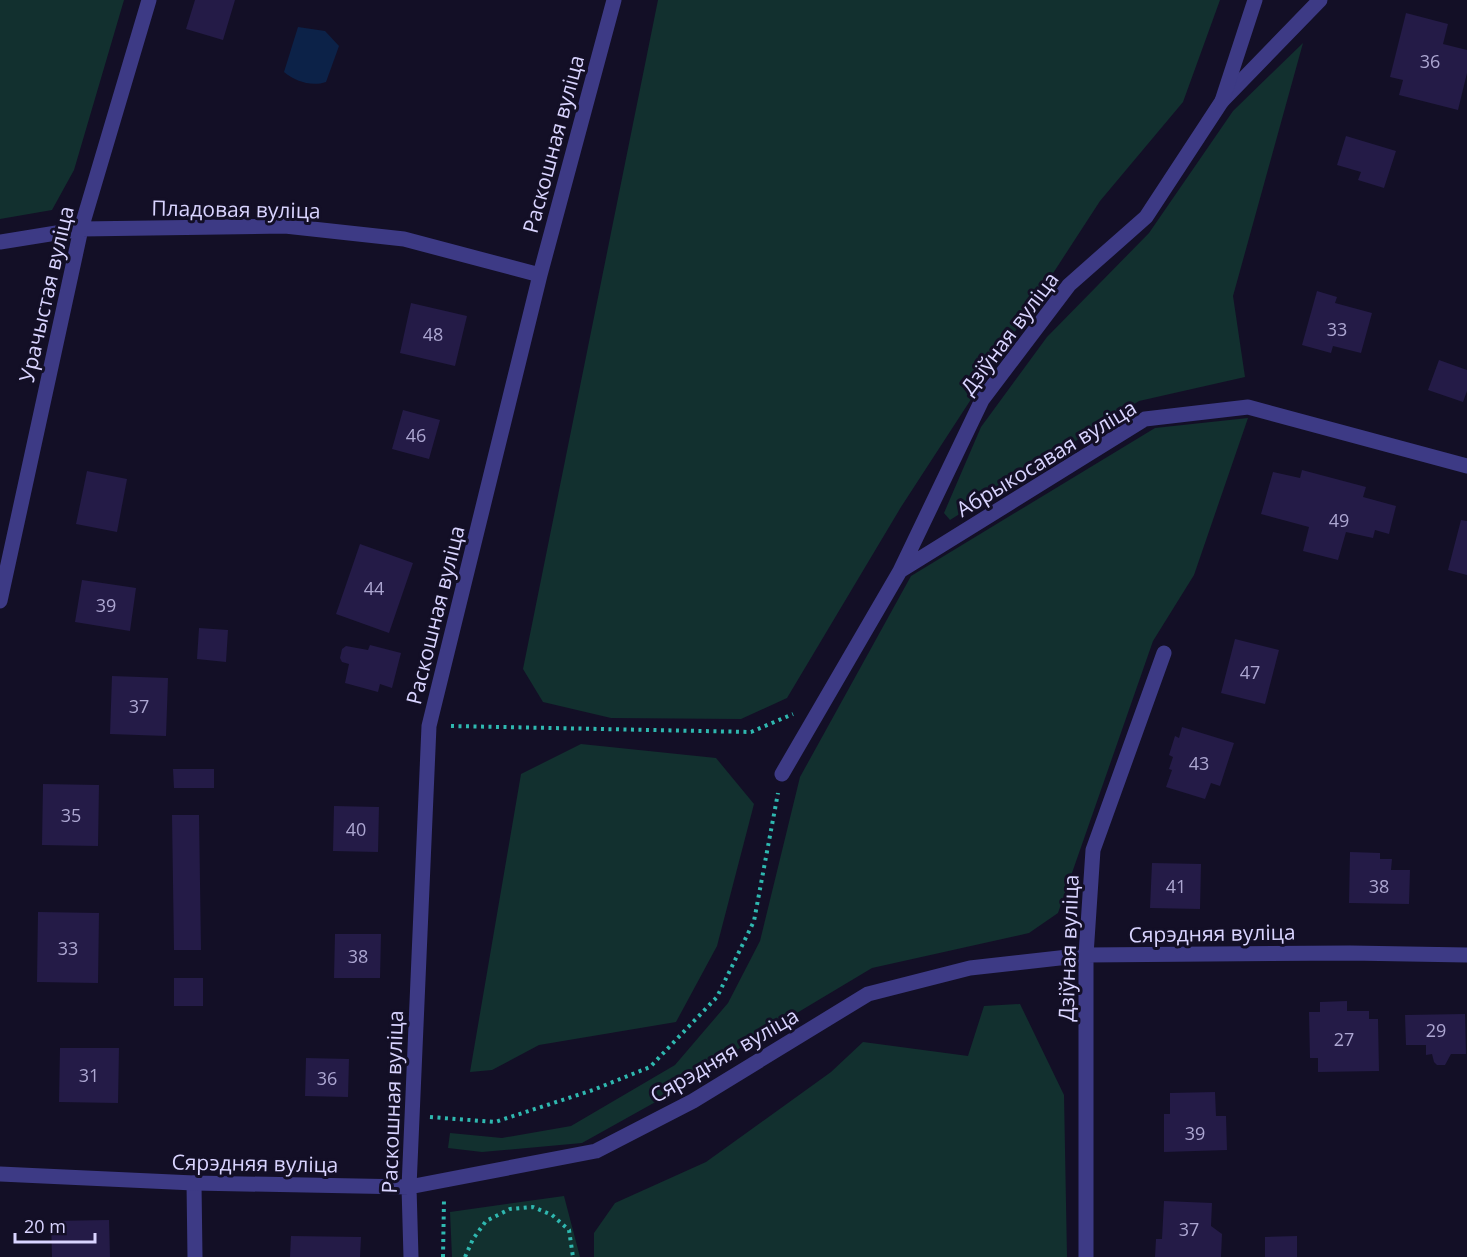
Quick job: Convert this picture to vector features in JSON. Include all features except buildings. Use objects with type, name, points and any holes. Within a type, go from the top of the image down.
[{"type":"street","name":"Урачыстая вуліца","points":[[0,602],[81,229],[149,0]]},
{"type":"street","name":"Раскошная вуліца","points":[[411,1257],[409,1188],[429,726],[540,275],[614,0]]},
{"type":"street","name":"Дзіўная вуліца","points":[[782,774],[900,571],[982,400],[1069,285],[1146,217],[1222,100],[1255,0]]},
{"type":"street","points":[[1222,100],[1320,0]]},
{"type":"street","name":"Пладовая вуліца","points":[[0,242],[81,229],[296,227],[404,239],[540,275]]},
{"type":"street","name":"Абрыкосавая вуліца","points":[[900,571],[1145,419],[1248,406],[1467,466]]},
{"type":"street","name":"Дзіўная вуліца","points":[[1086,1257],[1086,955],[1093,850],[1164,653]]},
{"type":"street","name":"Сярэдняя вуліца","points":[[0,1174],[194,1183],[409,1188],[596,1151],[693,1101],[868,994],[969,968],[1086,955],[1350,952],[1467,955]]},
{"type":"street","points":[[194,1183],[195,1257]]},
{"type":"path","points":[[429,726],[751,732],[794,714]]},
{"type":"path","points":[[412,1116],[495,1122],[593,1090],[650,1067],[717,997],[754,921],[782,774]]},
{"type":"path","points":[[443,1257],[445,1181]]},
{"type":"path","points":[[465,1257],[473,1239],[486,1221],[510,1209],[533,1207],[552,1215],[569,1230],[573,1257]]},
{"type":"green space","points":[[0,0],[124,0],[74,170],[52,210],[0,219]]},
{"type":"green space","points":[[658,0],[1220,0],[1183,102],[1100,201],[901,507],[787,698],[741,719],[611,718],[543,702],[523,669]]},
{"type":"green space","points":[[1303,43],[1233,296],[1245,377],[1139,401],[950,520],[944,513],[981,427],[1047,337],[1149,233],[1233,111]]},
{"type":"green space","points":[[1248,418],[1194,575],[1153,641],[1058,913],[1029,933],[872,968],[755,1038],[668,1095],[582,1143],[482,1152],[448,1148],[450,1133],[502,1138],[571,1126],[675,1065],[728,1003],[760,941],[800,777],[911,576],[1155,428]]},
{"type":"green space","points":[[581,744],[716,758],[754,804],[717,946],[676,1022],[539,1045],[492,1070],[470,1072],[521,774]]},
{"type":"green space","points":[[1020,1004],[1064,1095],[1067,1257],[594,1257],[594,1233],[615,1203],[706,1162],[831,1072],[863,1042],[968,1056],[984,1006]]},
{"type":"green space","points":[[564,1196],[580,1257],[452,1257],[450,1212]]},
{"type":"water","points":[[298,27],[325,31],[339,46],[326,82],[315,84],[304,82],[284,72]]}]
